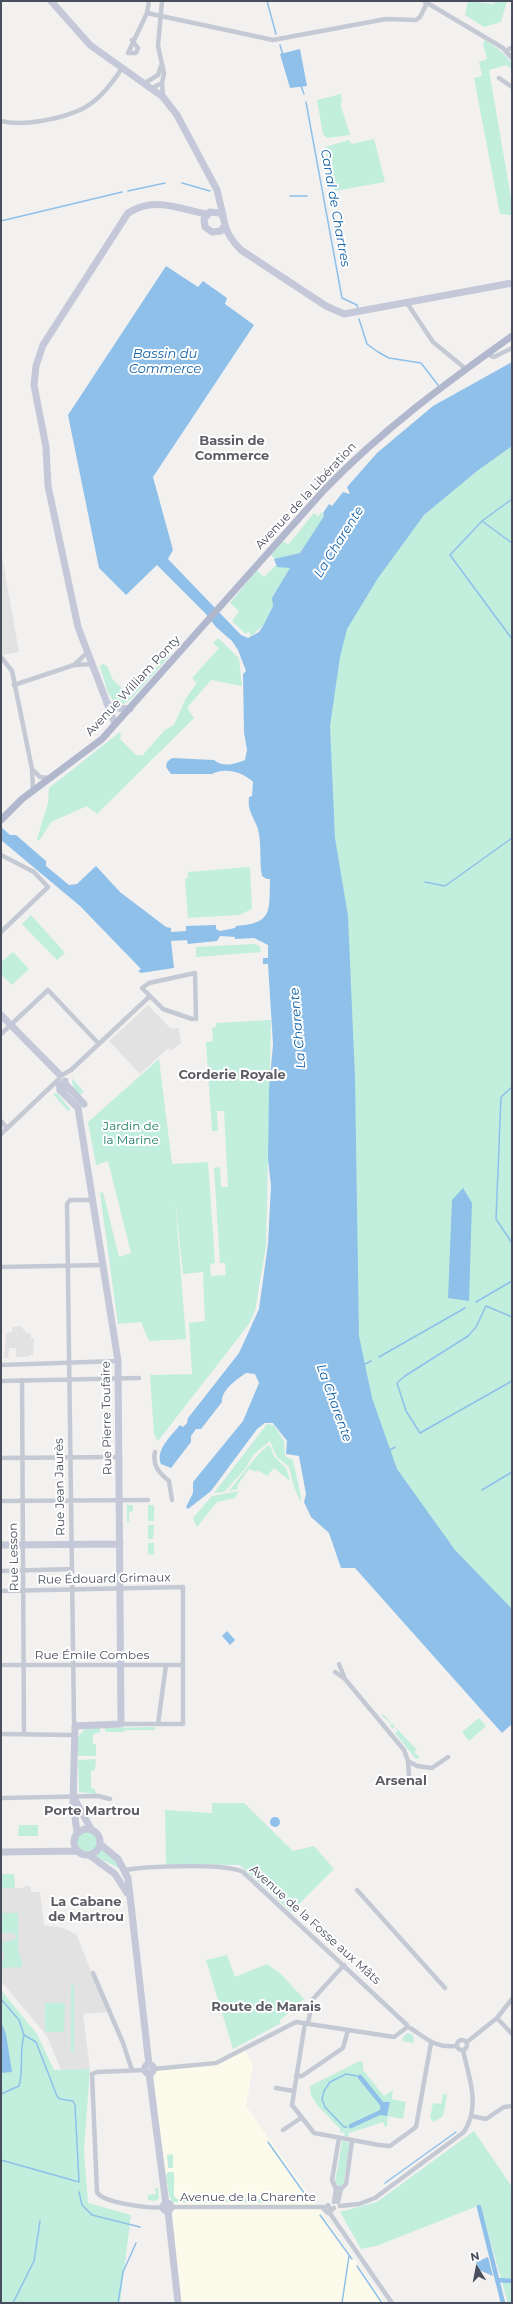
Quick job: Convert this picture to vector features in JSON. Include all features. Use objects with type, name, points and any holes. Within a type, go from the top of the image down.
[{"type":"main road","points":[[51,1],[90,44],[152,88],[163,97],[177,115],[219,195],[225,225],[232,240]]},
{"type":"main road","points":[[204,222],[219,195]]},
{"type":"main road","points":[[115,724],[73,610],[48,486],[46,447],[35,390],[36,366],[43,345],[124,217],[144,205],[164,204],[223,215]]},
{"type":"main road","points":[[164,204],[204,222],[208,231],[217,232],[232,240],[258,262],[326,306],[340,313],[352,314],[512,283]]},
{"type":"main road","points":[[217,232],[225,225]]},
{"type":"main road","name":"Avenue de la Libération","points":[[220,607],[324,489],[361,452],[403,416],[512,336]]},
{"type":"main road","name":"Avenue William Ponty","points":[[1,820],[44,779],[102,739],[220,607]]},
{"type":"main road","points":[[107,704],[117,708],[130,709]]},
{"type":"main road","points":[[1,1015],[62,1082]]},
{"type":"main road","name":"Rue Pierre Toufaire","points":[[62,1082],[80,1107],[118,1361],[121,1724]]},
{"type":"main road","points":[[1,1545],[120,1544]]},
{"type":"main road","points":[[75,1726],[121,1724]]},
{"type":"main road","name":"Rue Jean Jaurès","points":[[75,1726],[73,1735],[73,1810],[77,1832]]},
{"type":"main road","name":"Rue Jean Jaurès","points":[[74,1797],[91,1829]]},
{"type":"main road","points":[[47,1852],[61,1849],[73,1839],[77,1832],[82,1829],[91,1829],[98,1836],[100,1844],[113,1854],[125,1870],[128,1878],[129,1899],[178,2303]]},
{"type":"main road","points":[[73,1839],[73,1845],[77,1851]]},
{"type":"main road","points":[[89,1855],[96,1852],[100,1844]]},
{"type":"main road","points":[[1,1852],[77,1851],[89,1855],[105,1865],[120,1880],[129,1899]]},
{"type":"main road","points":[[105,1865],[125,1870]]},
{"type":"street","points":[[132,40],[147,13],[149,1]]},
{"type":"street","points":[[162,1],[158,46],[164,79],[162,83],[163,97]]},
{"type":"street","points":[[147,13],[160,14],[273,40],[386,19],[416,20],[420,17],[426,2],[506,51],[512,58]]},
{"type":"street","points":[[506,51],[512,47]]},
{"type":"street","points":[[145,83],[158,75],[161,66]]},
{"type":"street","points":[[1,126],[3,121],[32,122],[68,116],[84,109],[100,96],[122,68]]},
{"type":"street","points":[[499,78],[512,87]]},
{"type":"street","points":[[152,88],[162,83]]},
{"type":"street","points":[[407,303],[434,342],[466,369]]},
{"type":"street","points":[[488,353],[494,357],[512,348]]},
{"type":"street","points":[[74,665],[88,652]]},
{"type":"street","points":[[1,657],[12,671],[32,769],[34,788]]},
{"type":"street","points":[[14,685],[74,665],[92,664]]},
{"type":"street","points":[[32,769],[44,779]]},
{"type":"street","points":[[1,855],[34,872],[48,887],[1,932]]},
{"type":"street","points":[[195,973],[194,1019],[163,1009],[150,996],[142,988],[149,983],[195,973]]},
{"type":"street","points":[[1,1034],[48,990],[99,1044]]},
{"type":"street","points":[[1,1134],[49,1090],[62,1082],[71,1070],[150,996]]},
{"type":"street","points":[[49,1090],[62,1082]]},
{"type":"street","points":[[1,1121],[8,1128]]},
{"type":"street","name":"Rue Jean Jaurès","points":[[75,1726],[70,1457],[68,1202],[93,1200]]},
{"type":"street","points":[[1,1267],[103,1265]]},
{"type":"street","points":[[1,1364],[118,1361]]},
{"type":"street","points":[[1,1380],[139,1378]]},
{"type":"street","name":"Rue Lesson","points":[[22,1380],[25,1591],[24,1734]]},
{"type":"street","points":[[155,1452],[155,1466],[160,1474],[169,1481],[172,1500]]},
{"type":"street","points":[[1,1458],[119,1457]]},
{"type":"street","points":[[1,1501],[148,1500]]},
{"type":"street","points":[[1,1571],[72,1569]]},
{"type":"street","name":"Rue Édouard Grimaux","points":[[1,1591],[183,1587],[183,1665]]},
{"type":"street","points":[[339,1664],[345,1679]]},
{"type":"street","name":"Rue Émile Combes","points":[[1,1665],[183,1665]]},
{"type":"street","points":[[158,1724],[166,1665]]},
{"type":"street","points":[[121,1724],[182,1724],[183,1665]]},
{"type":"street","points":[[335,1672],[345,1679],[399,1744],[408,1761],[409,1775]]},
{"type":"street","points":[[1,1734],[73,1735]]},
{"type":"street","points":[[408,1761],[417,1766],[432,1768],[448,1757]]},
{"type":"street","points":[[1,1798],[98,1796],[110,1799]]},
{"type":"street","name":"Avenue de la Fosse aux Mâts","points":[[125,1870],[218,1866],[244,1872],[408,2027],[431,2043],[447,2047],[457,2046]]},
{"type":"street","points":[[357,1890],[446,1988]]},
{"type":"street","points":[[344,1965],[313,1999],[306,2023],[296,2076],[292,2103],[301,2118],[314,2133],[352,2141],[390,2146],[416,2127],[431,2043]]},
{"type":"street","points":[[93,1973],[124,2043],[132,2070],[216,2063],[292,2023],[306,2023],[394,2037],[397,2037],[408,2027]]},
{"type":"street","points":[[467,2042],[459,2040],[457,2046],[463,2050],[467,2046],[467,2042],[497,2018],[512,1998]]},
{"type":"street","points":[[497,2018],[512,2034]]},
{"type":"street","points":[[296,2076],[302,2076],[343,2048],[348,2030]]},
{"type":"street","name":"Avenue de la Charente","points":[[132,2070],[97,2072],[92,2074],[97,2192],[101,2196],[150,2209],[167,2207],[333,2206],[359,2204],[375,2198],[464,2132],[472,2116],[474,2103],[463,2050]]},
{"type":"street","points":[[276,2088],[294,2091]]},
{"type":"street","points":[[472,2116],[486,2119],[504,2107],[512,2106]]},
{"type":"street","points":[[283,2130],[301,2118]]},
{"type":"street","points":[[339,2138],[332,2180],[335,2187],[333,2206],[392,2303]]},
{"type":"street","points":[[333,2206],[341,2189],[346,2184],[352,2141]]},
{"type":"street","points":[[335,2187],[341,2189]]},
{"type":"shaded area","points":[[1,551],[19,652],[3,655],[1,654]]},
{"type":"shaded area","points":[[148,1005],[170,1028],[179,1028],[181,1043],[171,1051],[168,1048],[140,1074],[109,1041]]},
{"type":"shaded area","points":[[21,1326],[26,1333],[31,1334],[31,1338],[34,1338],[33,1355],[29,1355],[29,1357],[16,1357],[16,1348],[9,1348],[8,1358],[4,1358],[6,1333],[12,1332],[12,1327]]},
{"type":"shaded area","points":[[24,1886],[31,1886],[31,1892],[40,1892],[44,1925],[63,1928],[76,1934],[108,2012],[83,2014],[90,2069],[61,2070],[47,2036],[1,1981],[1,1888],[23,1888]]},
{"type":"shaded area","points":[[243,2047],[253,2065],[246,2106],[385,2303],[178,2303],[153,2068],[215,2060]]},
{"type":"green space","points":[[468,1],[494,4],[495,1],[507,1],[501,22],[484,27],[465,15]]},
{"type":"green space","points":[[485,40],[506,56],[512,69],[506,65],[489,70],[512,204],[512,215],[500,214],[474,78],[482,76],[479,62],[487,59],[483,44]]},
{"type":"green space","points":[[341,94],[342,103],[340,103],[350,135],[327,138],[323,134],[317,100]]},
{"type":"green space","points":[[374,139],[385,182],[334,191],[325,147],[349,140],[352,144]]},
{"type":"green space","points":[[512,437],[512,1627],[381,1473],[347,1359],[319,846],[331,643],[369,564]]},
{"type":"green space","points":[[321,512],[324,516],[300,553],[275,559],[271,555],[283,541],[288,545],[314,513],[318,517]]},
{"type":"green space","points":[[275,566],[291,568],[263,626],[251,636],[249,631],[246,634],[232,621],[239,611],[230,603],[257,570],[264,577]]},
{"type":"green space","points":[[218,638],[239,658],[242,686],[211,680],[187,708],[194,718],[97,814],[87,806],[51,822],[39,841],[37,839],[48,803],[49,788],[120,732],[120,739],[137,756],[140,754],[142,756],[165,730],[174,725],[186,698],[197,683],[192,678],[219,648],[213,643]]},
{"type":"green space","points":[[167,653],[169,654],[168,658],[131,699],[124,704],[114,703],[107,690],[100,666],[103,664],[107,666],[113,680],[131,696]]},
{"type":"green space","points":[[250,867],[252,909],[239,915],[188,918],[185,879],[188,878],[188,872]]},
{"type":"green space","points":[[31,915],[65,953],[57,960],[22,924]]},
{"type":"green space","points":[[256,944],[260,947],[261,952],[196,957],[196,947]]},
{"type":"green space","points":[[13,952],[29,969],[12,985],[1,975],[1,962]]},
{"type":"green space","name":"Jardin de la Marine","points":[[271,1020],[266,1246],[255,1311],[249,1324],[158,1441],[154,1434],[150,1375],[192,1374],[189,1323],[205,1321],[203,1272],[183,1274],[175,1198],[186,1339],[149,1341],[141,1322],[118,1324],[100,1193],[103,1192],[119,1257],[131,1253],[108,1161],[96,1165],[88,1122],[159,1059],[172,1164],[208,1162],[215,1263],[210,1264],[211,1276],[226,1275],[225,1263],[220,1263],[214,1168],[220,1167],[221,1187],[228,1187],[224,1111],[217,1111],[218,1131],[212,1131],[206,1042],[213,1041],[212,1028],[216,1027],[216,1023]]},
{"type":"green space","points":[[72,1078],[84,1092],[80,1095],[73,1088]]},
{"type":"green space","points":[[57,1093],[70,1109],[68,1111],[53,1094]]},
{"type":"green space","points":[[267,1424],[274,1425],[284,1441],[285,1456],[293,1460],[301,1503],[294,1487],[289,1467],[277,1457],[270,1441],[253,1455],[245,1469],[224,1492],[214,1493]]},
{"type":"green space","points":[[267,1446],[270,1446],[274,1456],[286,1468],[290,1481],[274,1468],[267,1476],[258,1470],[256,1472],[249,1469],[237,1486],[238,1489],[229,1491],[252,1462]]},
{"type":"green space","points":[[239,1491],[235,1498],[217,1502],[197,1527],[193,1518],[212,1496]]},
{"type":"green space","points":[[127,1505],[133,1505],[133,1511],[129,1512],[129,1522],[127,1522]]},
{"type":"green space","points":[[148,1505],[154,1505],[154,1521],[148,1521]]},
{"type":"green space","points":[[148,1525],[154,1525],[153,1539],[148,1539]]},
{"type":"green space","points":[[148,1543],[154,1543],[154,1555],[148,1554]]},
{"type":"green space","points":[[383,1714],[417,1750],[414,1752],[420,1757],[416,1759],[395,1733],[398,1731],[395,1727],[392,1728],[390,1726],[392,1724],[382,1716]]},
{"type":"green space","points":[[479,1718],[486,1726],[469,1741],[462,1732]]},
{"type":"green space","points":[[88,1727],[100,1727],[100,1732],[93,1734],[93,1744],[96,1744],[96,1756],[78,1756],[79,1736]]},
{"type":"green space","points":[[155,1727],[155,1730],[125,1730],[124,1732],[106,1732],[104,1728]]},
{"type":"green space","points":[[96,1759],[95,1770],[91,1771],[91,1788],[95,1789],[96,1794],[79,1792],[78,1760]]},
{"type":"green space","points":[[212,1803],[244,1803],[293,1851],[314,1846],[334,1869],[291,1912],[240,1865],[166,1864],[165,1810],[212,1813]]},
{"type":"green space","points":[[19,1825],[38,1825],[38,1836],[18,1836]]},
{"type":"green space","points":[[86,1831],[90,1832],[96,1838],[96,1846],[90,1852],[86,1853],[82,1852],[76,1846],[75,1842],[76,1838],[82,1832]]},
{"type":"green space","points":[[101,1848],[111,1854],[121,1869],[96,1857]]},
{"type":"green space","points":[[1,1874],[14,1874],[15,1888],[1,1888]]},
{"type":"green space","points":[[1,1913],[18,1913],[18,1951],[22,1960],[22,1967],[1,1968],[1,1963],[4,1958],[1,1943],[16,1939],[15,1933],[1,1933]]},
{"type":"green space","points":[[227,1955],[235,1977],[267,1964],[281,1974],[304,1999],[279,2021],[281,2023],[233,2049],[206,1960]]},
{"type":"green space","points":[[71,1985],[74,1985],[74,2052],[71,2052]]},
{"type":"green space","points":[[1,1990],[37,2034],[54,2070],[90,2069],[84,2150],[88,2203],[131,2215],[120,2303],[1,2303]]},
{"type":"green space","points":[[45,2003],[65,2003],[64,2032],[45,2032]]},
{"type":"green space","points":[[408,2033],[413,2035],[414,2043],[402,2041],[404,2036]]},
{"type":"green space","points":[[360,2061],[363,2063],[363,2070],[384,2096],[393,2090],[392,2099],[406,2102],[403,2119],[388,2116],[387,2126],[385,2127],[383,2122],[349,2133],[348,2137],[344,2136],[345,2133],[340,2132],[340,2129],[318,2106],[311,2095],[310,2086]]},
{"type":"green space","points":[[443,2094],[447,2095],[443,2116],[434,2122],[430,2118],[433,2103],[441,2104]]},
{"type":"green space","points":[[474,2131],[512,2187],[512,2303],[508,2303],[480,2205],[379,2245],[361,2249],[340,2212],[377,2202]]},
{"type":"green space","points":[[342,2141],[350,2143],[343,2185],[340,2186],[335,2183]]},
{"type":"green space","points":[[173,2154],[173,2168],[168,2168],[167,2155]]},
{"type":"green space","points":[[168,2172],[173,2172],[174,2174],[174,2196],[177,2199],[212,2200],[212,2197],[216,2201],[213,2203],[172,2202],[169,2196],[166,2175]]},
{"type":"green space","points":[[155,2188],[158,2188],[159,2198],[156,2201],[148,2200],[148,2195],[156,2194]]},
{"type":"green space","points":[[273,2198],[274,2200],[272,2203],[222,2202],[226,2199]]},
{"type":"water","points":[[300,49],[307,86],[290,88],[280,54]]},
{"type":"water","points":[[166,266],[198,287],[203,281],[227,298],[225,304],[254,325],[153,477],[173,550],[168,559],[241,635],[248,638],[259,632],[263,626],[273,606],[272,598],[290,568],[277,567],[274,559],[300,553],[324,516],[323,513],[329,504],[332,506],[343,492],[350,494],[347,487],[377,453],[433,406],[512,362],[512,446],[477,471],[424,515],[378,578],[347,629],[340,657],[330,726],[335,838],[348,916],[355,1078],[359,1336],[372,1398],[397,1469],[455,1550],[512,1609],[512,1724],[502,1733],[355,1568],[341,1568],[329,1533],[311,1517],[304,1502],[306,1494],[299,1456],[286,1454],[287,1441],[273,1423],[265,1423],[257,1429],[211,1491],[188,1509],[186,1507],[193,1493],[193,1482],[243,1421],[259,1383],[255,1374],[246,1373],[230,1385],[224,1393],[222,1402],[201,1429],[196,1429],[191,1436],[191,1442],[171,1468],[161,1464],[160,1454],[168,1438],[180,1425],[183,1427],[187,1423],[188,1418],[239,1353],[259,1309],[268,1244],[271,1186],[268,1159],[269,1089],[273,1044],[268,964],[263,964],[263,958],[268,958],[268,945],[254,938],[235,939],[235,937],[220,936],[217,941],[188,944],[187,940],[171,941],[174,968],[141,973],[138,971],[141,969],[80,906],[1,840],[1,827],[10,835],[16,835],[46,861],[46,866],[69,885],[77,884],[96,866],[120,892],[166,927],[171,928],[171,932],[186,931],[186,926],[216,925],[216,929],[220,931],[235,928],[236,926],[257,922],[263,919],[269,908],[270,879],[262,876],[259,834],[249,806],[249,797],[252,796],[253,782],[249,778],[234,772],[222,771],[212,774],[171,774],[166,767],[167,762],[172,758],[214,760],[225,765],[245,760],[247,750],[244,732],[243,674],[246,671],[238,650],[232,641],[216,627],[205,613],[157,565],[126,595],[99,568],[68,415]]},
{"type":"water","points":[[463,1188],[472,1203],[469,1301],[448,1298],[452,1200]]},
{"type":"water","points":[[227,1631],[235,1640],[230,1645],[222,1636]]},
{"type":"water","points":[[273,1817],[277,1817],[279,1818],[279,1826],[273,1827],[270,1824],[270,1820]]},
{"type":"water","points":[[1,2022],[6,2034],[12,2072],[1,2073]]},
{"type":"water","points":[[379,2102],[390,2102],[387,2116],[375,2114],[381,2109]]},
{"type":"water","points":[[488,2257],[493,2276],[479,2270],[476,2262]]},
{"type":"waterway","name":"Canal de Chartres","points":[[267,1],[276,34]]},
{"type":"waterway","name":"Canal de Chartres","points":[[280,45],[283,55]]},
{"type":"waterway","name":"Canal de Chartres","points":[[301,86],[304,94]]},
{"type":"waterway","name":"Canal de Chartres","points":[[306,102],[342,298],[357,305],[358,309]]},
{"type":"waterway","points":[[128,191],[165,183]]},
{"type":"waterway","points":[[182,183],[210,191]]},
{"type":"waterway","points":[[1,221],[122,192]]},
{"type":"waterway","points":[[290,196],[307,196]]},
{"type":"waterway","name":"Canal de Chartres","points":[[359,319],[367,344],[389,358],[421,363],[438,385]]},
{"type":"waterway","points":[[482,521],[512,499]]},
{"type":"waterway","points":[[512,543],[482,521],[450,555],[512,639]]},
{"type":"waterway","points":[[425,882],[445,886],[512,838]]},
{"type":"waterway","points":[[512,1087],[501,1097],[496,1219],[512,1243]]},
{"type":"waterway","points":[[476,1302],[512,1281]]},
{"type":"waterway","points":[[512,1317],[486,1306],[476,1327],[468,1336],[405,1376],[397,1383],[406,1411],[420,1433],[512,1381]]},
{"type":"waterway","points":[[379,1357],[465,1308]]},
{"type":"waterway","points":[[365,1364],[371,1361]]},
{"type":"waterway","points":[[390,1450],[395,1447]]},
{"type":"waterway","points":[[482,1490],[512,1472]]},
{"type":"waterway","points":[[1,1999],[19,2020],[24,2035],[36,2042],[57,2096],[60,2099],[73,2101],[75,2105],[79,2182],[1,2160]]},
{"type":"waterway","points":[[1,2094],[19,2086],[24,2035]]},
{"type":"waterway","points":[[347,2127],[344,2127],[325,2107],[322,2099],[324,2091],[330,2082],[346,2074],[357,2076]]},
{"type":"waterway","points":[[351,2126],[381,2112],[383,2109],[382,2104],[360,2077]]},
{"type":"waterway","points":[[385,2183],[456,2132]]},
{"type":"waterway","points":[[268,2142],[309,2200]]},
{"type":"waterway","points":[[79,2192],[82,2205],[92,2215],[140,2227]]},
{"type":"waterway","points":[[479,2207],[503,2303]]},
{"type":"waterway","points":[[320,2215],[352,2259]]},
{"type":"waterway","points":[[13,2303],[34,2261],[40,2221]]},
{"type":"waterway","points":[[118,2303],[123,2272],[136,2243]]},
{"type":"waterway","points":[[342,2303],[349,2256]]},
{"type":"waterway","points":[[357,2266],[382,2303]]},
{"type":"waterway","points":[[497,2280],[512,2281]]},
{"type":"district","name":"Bassin de Commerce","points":[[232,448]]},
{"type":"district","name":"Corderie Royale","points":[[232,1075]]},
{"type":"district","name":"Arsenal","points":[[401,1781]]},
{"type":"district","name":"Porte Martrou","points":[[92,1811]]},
{"type":"district","name":"La Cabane de Martrou","points":[[86,1910]]},
{"type":"district","name":"Route de Marais","points":[[266,2007]]},
{"type":"water label","name":"Bassin du Commerce","points":[[165,362]]},
{"type":"water label","name":"La Charente","points":[[339,542]]},
{"type":"water label","name":"La Charente","points":[[298,1028]]},
{"type":"water label","name":"La Charente","points":[[334,1403]]}]
